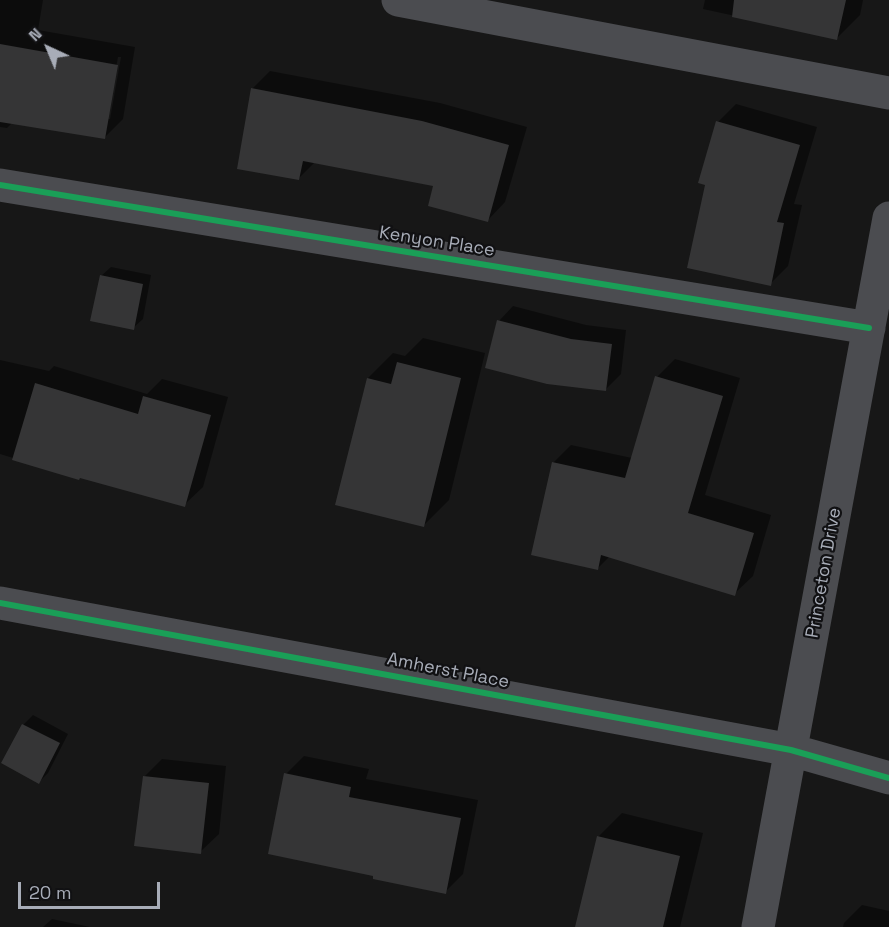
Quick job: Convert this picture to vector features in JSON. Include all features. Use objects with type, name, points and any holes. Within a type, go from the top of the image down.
[{"type":"street","points":[[398,0],[889,93]]},
{"type":"street","name":"Kenyon Place","points":[[0,185],[869,328]]},
{"type":"street","name":"Princeton Drive","points":[[758,927],[889,218]]},
{"type":"street","name":"Amherst Place","points":[[0,603],[791,750],[889,778]]},
{"type":"building","points":[[734,0],[846,0],[837,40],[732,17]]},
{"type":"building","points":[[0,44],[118,65],[105,139],[0,122]]},
{"type":"building","points":[[251,88],[422,121],[509,145],[488,222],[428,206],[433,186],[303,161],[299,180],[237,169]]},
{"type":"building","points":[[716,121],[800,145],[777,222],[784,223],[771,286],[687,268],[705,185],[698,183]]},
{"type":"building","points":[[100,275],[143,284],[134,330],[90,321]]},
{"type":"building","points":[[497,320],[571,339],[612,344],[606,391],[547,384],[485,368]]},
{"type":"building","points":[[397,362],[461,378],[424,527],[335,505],[367,378],[391,384]]},
{"type":"building","points":[[655,376],[723,396],[688,513],[754,533],[735,596],[601,555],[598,570],[531,555],[552,462],[625,478]]},
{"type":"building","points":[[35,383],[138,414],[143,396],[211,415],[185,507],[12,460]]},
{"type":"building","points":[[22,724],[60,743],[39,784],[1,763]]},
{"type":"building","points":[[284,773],[351,787],[349,797],[461,818],[446,894],[268,854]]},
{"type":"building","points":[[143,776],[209,783],[201,854],[134,846]]},
{"type":"building","points":[[597,836],[680,856],[663,927],[575,927]]},
{"type":"cycle path","points":[[0,185],[869,328]]},
{"type":"cycle path","points":[[0,603],[791,750],[889,778]]}]
